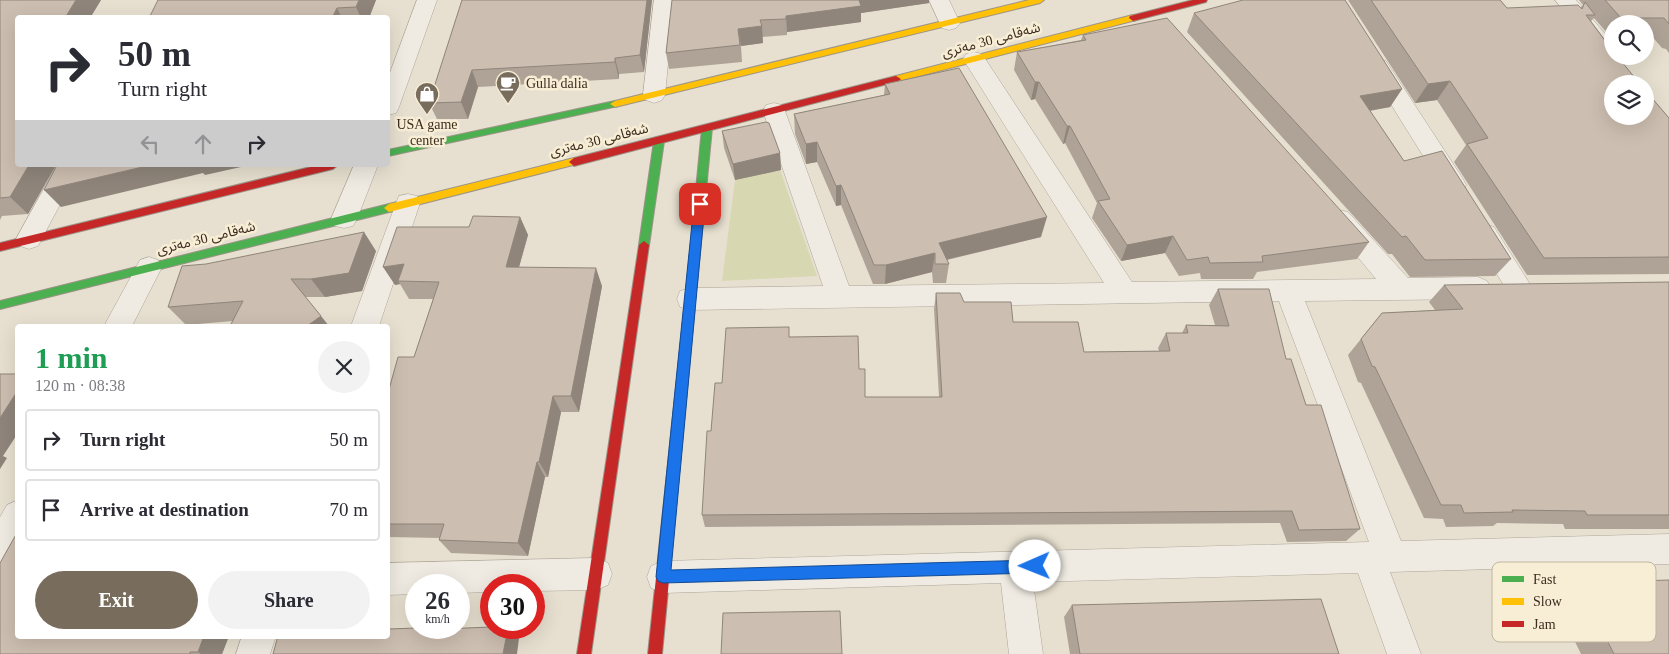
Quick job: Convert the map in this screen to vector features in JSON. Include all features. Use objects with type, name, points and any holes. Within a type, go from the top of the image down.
[{"type":"main road","name":"شەقامی 30 مەتری","points":[[390,153],[654,95],[1040,0]]},
{"type":"main road","name":"شەقامی 30 مەتری","points":[[0,304],[659,141],[974,59],[1162,20],[1203,0]]},
{"type":"main road","points":[[656,654],[707,128]]},
{"type":"main road","points":[[584,654],[659,141]]},
{"type":"main road","points":[[0,247],[325,167]]},
{"type":"street","points":[[390,102],[427,0]]},
{"type":"street","points":[[654,95],[664,0]]},
{"type":"street","points":[[939,0],[948,23]]},
{"type":"street","points":[[1565,0],[1604,45]]},
{"type":"street","points":[[1368,49],[1519,288]]},
{"type":"street","points":[[974,59],[1125,293]]},
{"type":"street","points":[[774,111],[840,297]]},
{"type":"street","points":[[29,239],[67,167]]},
{"type":"street","points":[[344,219],[365,167]]},
{"type":"street","points":[[1323,202],[1401,289]]},
{"type":"street","points":[[366,324],[408,203]]},
{"type":"street","points":[[119,324],[150,268]]},
{"type":"street","points":[[690,299],[1547,288]]},
{"type":"street","points":[[1288,291],[1379,557],[1404,654]]},
{"type":"street","points":[[3,566],[15,525]]},
{"type":"street","points":[[663,577],[1669,549]]},
{"type":"street","points":[[1015,567],[1026,654]]},
{"type":"street","points":[[390,579],[596,574]]},
{"type":"street","points":[[253,654],[258,639]]},
{"type":"green space","points":[[780,170],[817,276],[722,281],[735,180]]},
{"type":"building","points":[[0,0],[76,0],[67,15],[15,15],[15,167],[28,167],[10,197],[0,198]]},
{"type":"building","points":[[158,0],[359,0],[356,7],[337,8],[334,15],[150,15]]},
{"type":"building","points":[[462,0],[647,0],[640,55],[615,58],[615,62],[472,70],[461,102],[429,103]]},
{"type":"building","points":[[672,0],[859,0],[861,6],[786,16],[786,19],[760,20],[762,26],[738,29],[740,45],[666,53]]},
{"type":"building","points":[[1243,0],[1345,0],[1402,89],[1360,96],[1404,161],[1442,151],[1511,259],[1425,260],[1406,236],[1402,237],[1194,13]]},
{"type":"building","points":[[1371,0],[1500,0],[1507,8],[1578,5],[1582,9],[1585,2],[1595,15],[1586,15],[1604,39],[1604,65],[1624,65],[1633,75],[1604,75],[1604,125],[1654,125],[1654,100],[1669,118],[1669,257],[1544,258],[1467,144],[1488,138],[1450,81],[1428,84]]},
{"type":"building","points":[[1605,0],[1669,0],[1669,24],[1664,18],[1654,18],[1654,15],[1618,15]]},
{"type":"building","points":[[1167,18],[1369,242],[1262,256],[1263,262],[1210,263],[1208,257],[1187,260],[1173,236],[1127,245],[1098,201],[1110,199],[1070,126],[1067,126],[1039,82],[1035,82],[1017,52],[1086,40],[1083,35]]},
{"type":"building","points":[[959,68],[1047,217],[939,243],[949,264],[935,264],[935,253],[886,265],[874,265],[841,185],[836,186],[817,142],[806,144],[794,114],[890,94],[885,84]]},
{"type":"building","points":[[769,123],[780,153],[733,164],[722,131]]},
{"type":"building","points":[[56,167],[142,167],[44,190]]},
{"type":"building","points":[[473,216],[520,217],[506,267],[596,268],[571,396],[553,396],[539,462],[537,462],[518,543],[439,540],[444,524],[390,524],[390,386],[398,357],[414,357],[439,282],[398,281],[404,264],[383,267],[397,227],[469,227]]},
{"type":"building","points":[[364,232],[349,273],[311,279],[291,279],[321,316],[310,324],[231,324],[243,301],[168,307],[182,266],[206,264]]},
{"type":"building","points":[[1669,282],[1669,515],[1587,515],[1585,511],[1512,510],[1513,512],[1464,513],[1461,505],[1441,505],[1375,367],[1372,366],[1361,339],[1382,313],[1463,309],[1444,285]]},
{"type":"building","points":[[1218,289],[1269,289],[1286,359],[1291,359],[1306,405],[1321,405],[1360,529],[1299,530],[1292,511],[702,515],[707,431],[711,431],[715,383],[722,383],[726,328],[789,327],[789,337],[858,336],[859,369],[865,369],[865,397],[942,397],[936,293],[960,293],[964,302],[1011,302],[1013,322],[1078,322],[1084,352],[1170,351],[1166,333],[1188,333],[1186,325],[1229,326]]},
{"type":"building","points":[[0,374],[15,374],[15,395],[0,418]]},
{"type":"building","points":[[15,536],[15,639],[203,639],[198,652],[190,652],[190,654],[0,654],[0,563]]},
{"type":"building","points":[[1656,580],[1669,580],[1669,654],[1614,654],[1608,642],[1656,642]]},
{"type":"building","points":[[1321,599],[1339,654],[1080,654],[1072,605]]},
{"type":"building","points":[[840,611],[842,654],[721,654],[723,613]]},
{"type":"building","points":[[480,627],[480,639],[506,639],[503,654],[273,654],[277,639],[390,639],[390,629],[405,628],[405,639],[470,639],[470,628]]},
{"type":"traffic: fast","points":[[390,153],[615,104]]},
{"type":"traffic: fast","points":[[692,283],[707,128]]},
{"type":"traffic: fast","points":[[644,245],[659,141]]},
{"type":"traffic: fast","points":[[0,305],[389,208]]},
{"type":"traffic: slow","points":[[615,104],[1040,0]]},
{"type":"traffic: slow","points":[[896,79],[1133,18]]},
{"type":"traffic: slow","points":[[389,208],[574,162]]},
{"type":"traffic: jam","points":[[1133,18],[1203,0]]},
{"type":"traffic: jam","points":[[574,162],[896,79]]},
{"type":"traffic: jam","points":[[0,247],[325,167]]},
{"type":"traffic: jam","points":[[584,654],[644,245]]},
{"type":"traffic: jam","points":[[655,654],[692,283]]},
{"type":"place","name":"Gulla dalia","points":[[508,104]]},
{"type":"place","name":"USA game center","points":[[427,115]]},
{"type":"route","points":[[700,204],[663,577],[1035,566]]}]
